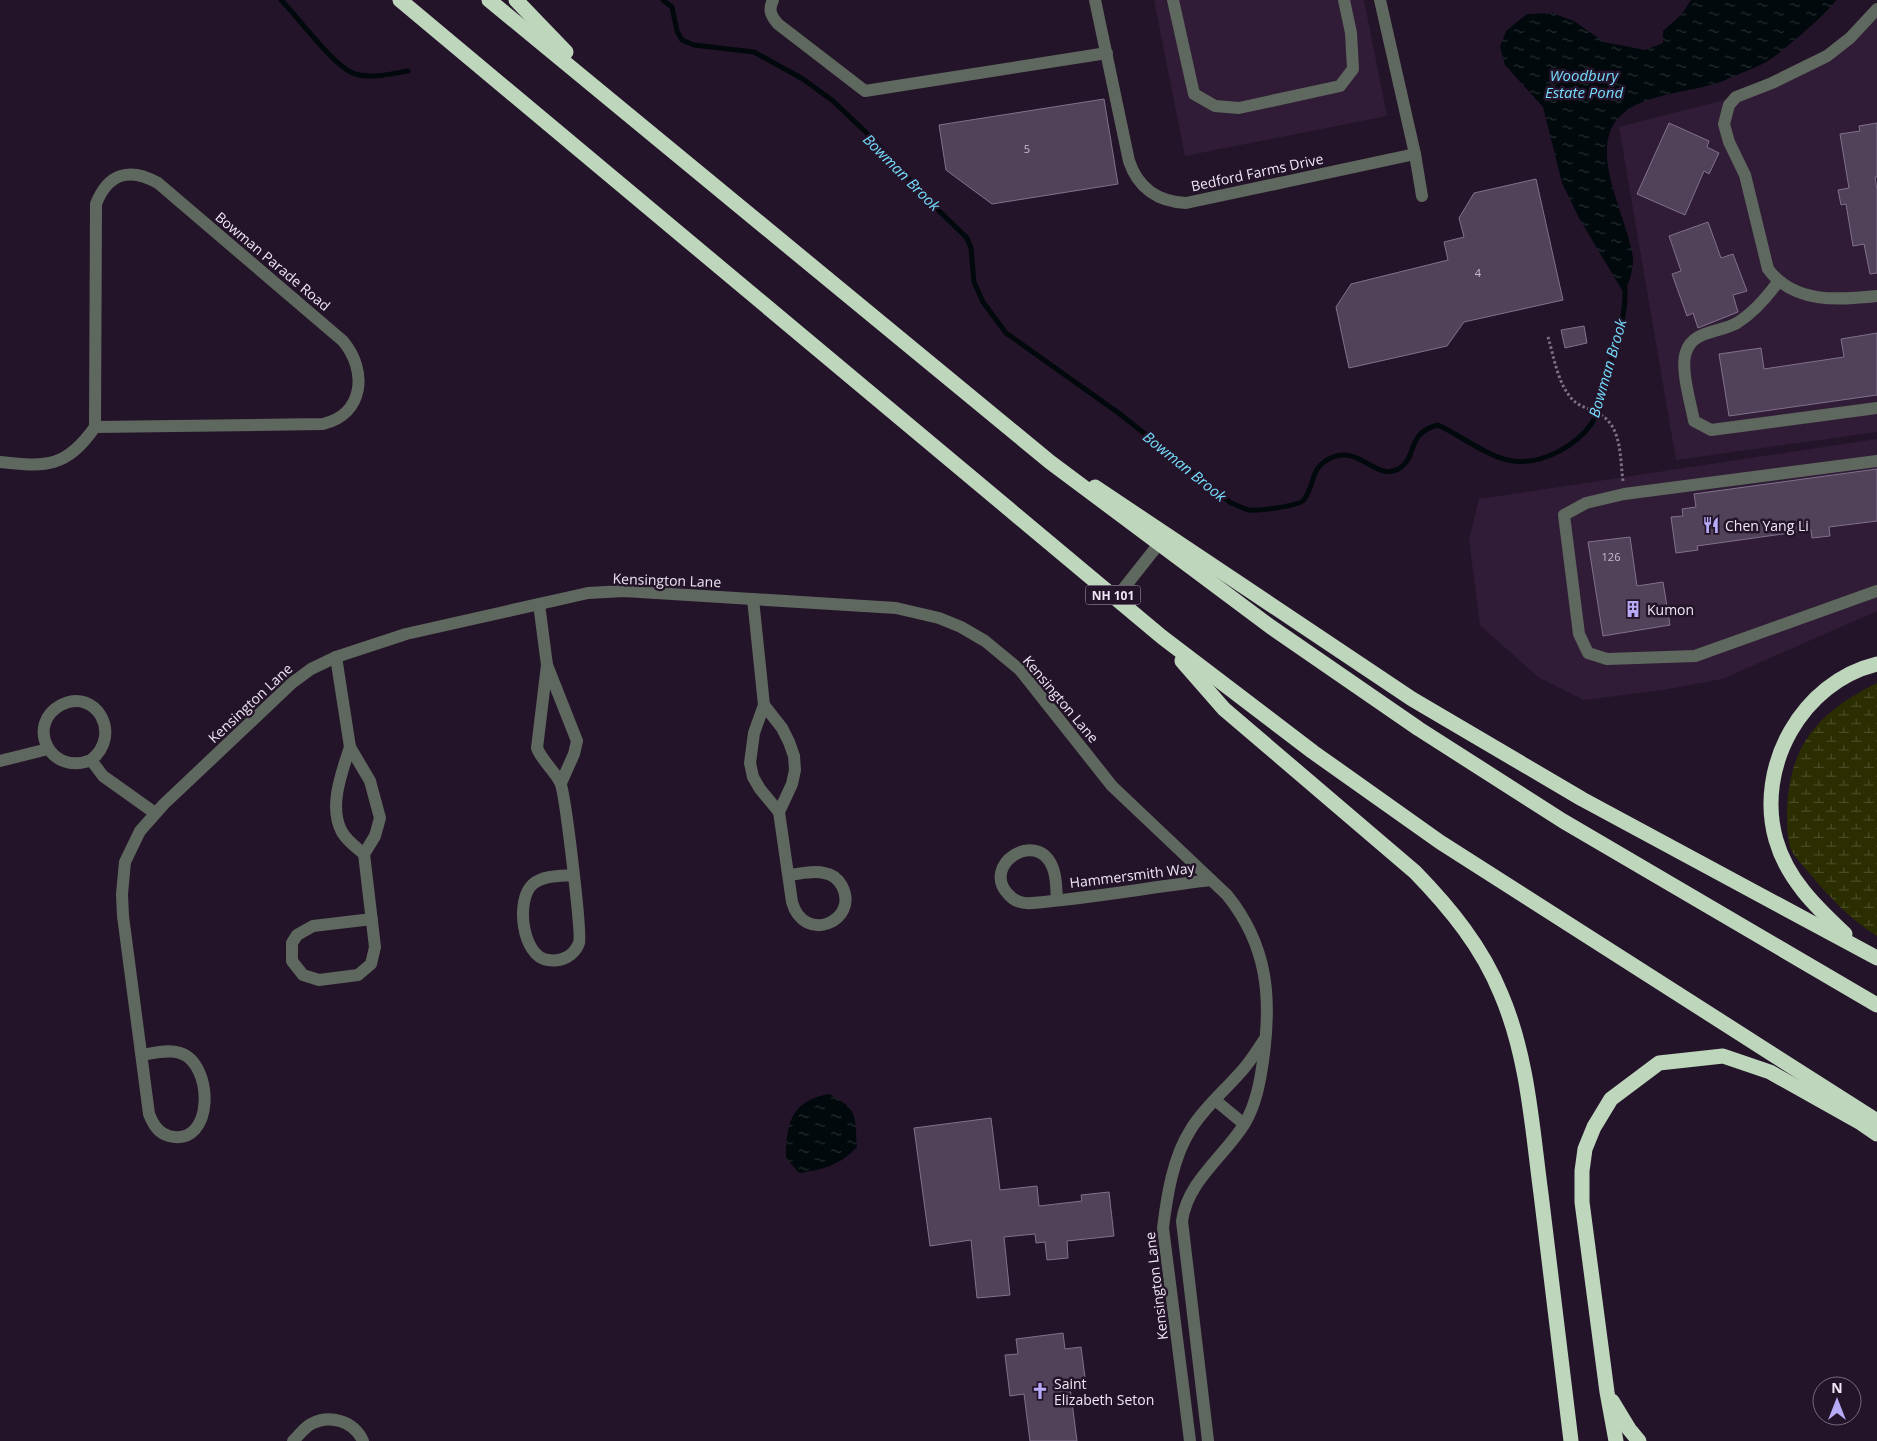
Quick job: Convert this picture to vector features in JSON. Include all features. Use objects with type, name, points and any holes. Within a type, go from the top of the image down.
[{"type":"highway","name":"NH 101","points":[[400,0],[1162,637],[1313,752],[1440,842],[1877,1121]]},
{"type":"highway","points":[[489,0],[1050,462],[1158,545],[1342,677],[1493,778],[1655,876],[1877,1005]]},
{"type":"highway","points":[[516,0],[614,102]]},
{"type":"highway","points":[[1050,462],[1112,496],[1412,699],[1582,799],[1877,958]]},
{"type":"highway","points":[[1162,637],[1224,709],[1415,872],[1441,898],[1468,933],[1486,963],[1513,1023],[1529,1096],[1571,1441]]},
{"type":"highway","points":[[1858,947],[1809,900],[1792,877],[1776,841],[1770,811],[1772,782],[1778,756],[1792,726],[1814,700],[1845,677],[1877,664]]},
{"type":"highway","points":[[1616,1441],[1607,1392],[1585,1237],[1582,1171],[1585,1149],[1594,1127],[1611,1099],[1659,1063],[1723,1056],[1770,1072],[1861,1122],[1877,1134]]},
{"type":"highway","points":[[1607,1392],[1629,1429],[1639,1441]]},
{"type":"street","points":[[773,0],[770,6],[770,16],[778,24],[865,91],[1107,54]]},
{"type":"street","name":"Bedford Farms Drive","points":[[1095,0],[1134,174],[1154,195],[1172,202],[1186,203],[1415,154]]},
{"type":"street","points":[[1173,0],[1194,94],[1215,106],[1239,108],[1340,86],[1353,69],[1351,34],[1344,0]]},
{"type":"street","points":[[1380,0],[1415,154],[1422,196]]},
{"type":"street","points":[[1877,9],[1850,38],[1827,56],[1772,83],[1736,97],[1729,105],[1724,124],[1745,175],[1768,269],[1778,282],[1800,293],[1817,298],[1832,300],[1877,296]]},
{"type":"street","name":"Bowman Parade Road","points":[[127,174],[137,174],[158,183],[344,341],[352,351],[357,365],[358,390],[354,404],[337,421],[323,424],[95,427],[96,204],[107,184],[127,174]]},
{"type":"street","points":[[1778,282],[1759,304],[1742,319],[1719,330],[1696,336],[1686,352],[1684,367],[1694,421],[1711,430],[1877,408]]},
{"type":"street","points":[[0,462],[44,465],[64,458],[81,448],[95,427]]},
{"type":"street","points":[[1877,461],[1624,494],[1586,503],[1564,515],[1579,634],[1588,653],[1607,659],[1695,656],[1877,591]]},
{"type":"street","points":[[1116,598],[1158,545]]},
{"type":"street","name":"Kensington Lane","points":[[142,1055],[179,1052],[194,1062],[202,1080],[204,1110],[202,1119],[191,1133],[182,1137],[164,1134],[152,1122],[142,1055],[122,894],[125,862],[131,847],[155,813],[292,683],[311,669],[336,657],[406,634],[588,593],[624,592],[874,606],[918,612],[940,618],[985,641],[1020,670],[1128,803],[1228,895],[1241,912],[1252,932],[1260,953],[1267,996],[1266,1038],[1255,1100],[1244,1124],[1205,1172],[1183,1210],[1182,1226],[1187,1276],[1208,1441]]},
{"type":"street","points":[[753,599],[764,705],[752,741],[750,763],[752,777],[779,812],[792,902],[799,917],[814,925],[823,925],[839,916],[846,900],[840,883],[834,876],[816,872],[789,875]]},
{"type":"street","points":[[539,604],[547,665],[577,741],[574,754],[561,783]]},
{"type":"street","points":[[336,657],[350,747],[370,781],[380,818],[375,836],[364,854],[372,919],[375,956],[365,970],[358,975],[319,980],[311,979],[296,969],[292,961],[292,944],[304,929],[313,926],[372,919]]},
{"type":"street","points":[[547,665],[537,748],[561,783],[574,875],[579,941],[570,955],[554,961],[545,960],[530,949],[526,940],[524,898],[533,884],[540,880],[574,875]]},
{"type":"street","points":[[83,703],[99,712],[106,729],[103,747],[91,760],[79,764],[67,764],[56,758],[48,749],[44,731],[50,714],[65,704],[83,703]]},
{"type":"street","points":[[764,705],[782,728],[794,756],[793,777],[779,812]]},
{"type":"street","points":[[350,747],[339,784],[338,823],[347,839],[364,854]]},
{"type":"street","points":[[3,760],[48,749]]},
{"type":"street","points":[[91,760],[108,780],[155,813]]},
{"type":"street","name":"Hammersmith Way","points":[[1057,900],[1054,872],[1046,857],[1030,850],[1022,850],[1007,860],[1001,876],[1002,885],[1013,899],[1030,903],[1057,900],[1211,880]]},
{"type":"street","name":"Kensington Lane","points":[[1190,1441],[1163,1228],[1170,1186],[1181,1148],[1190,1130],[1242,1072],[1266,1038]]},
{"type":"street","points":[[1215,1100],[1244,1124]]},
{"type":"street","points":[[1169,1278],[1187,1276]]},
{"type":"street","points":[[293,1441],[312,1424],[332,1419],[352,1427],[363,1441]]},
{"type":"path","points":[[1548,337],[1561,380],[1575,402],[1604,417],[1616,433],[1624,494]]},
{"type":"shaded area","points":[[1154,0],[1364,0],[1387,116],[1185,156]]},
{"type":"shaded area","points":[[1877,9],[1877,432],[1676,460],[1619,127],[1736,97],[1805,68]]},
{"type":"shaded area","points":[[1877,439],[1877,611],[1722,679],[1663,690],[1584,700],[1538,677],[1480,625],[1469,539],[1479,499]]},
{"type":"green space","points":[[1877,683],[1877,936],[1841,908],[1795,856],[1788,839],[1787,812],[1789,788],[1794,767],[1801,749],[1811,733],[1839,706]]},
{"type":"water","name":"Woodbury Estate Pond","points":[[1691,0],[1836,0],[1805,31],[1766,62],[1708,86],[1643,102],[1629,109],[1618,119],[1610,132],[1607,146],[1607,162],[1633,258],[1632,272],[1625,295],[1579,218],[1562,183],[1543,107],[1505,65],[1500,47],[1506,31],[1527,14],[1552,13],[1574,21],[1604,42],[1645,50],[1663,43],[1663,31],[1682,14]]},
{"type":"water","points":[[829,1094],[839,1099],[851,1109],[855,1121],[857,1147],[831,1166],[799,1173],[786,1158],[787,1134],[793,1116],[806,1102]]},
{"type":"building","points":[[1104,99],[1118,184],[992,204],[946,170],[939,125]]},
{"type":"building","points":[[1669,123],[1709,141],[1707,147],[1719,153],[1709,174],[1704,171],[1685,215],[1637,194]]},
{"type":"building","points":[[1877,123],[1877,177],[1875,177],[1877,190],[1877,273],[1870,274],[1864,244],[1853,246],[1846,204],[1841,205],[1838,190],[1849,188],[1840,134],[1860,131],[1859,126]]},
{"type":"building","points":[[1536,179],[1563,300],[1464,322],[1447,346],[1349,368],[1336,307],[1351,284],[1448,260],[1444,242],[1464,237],[1459,218],[1474,193]]},
{"type":"building","points":[[1708,222],[1721,258],[1733,254],[1747,291],[1733,295],[1738,312],[1698,328],[1693,313],[1687,316],[1672,274],[1681,271],[1669,236]]},
{"type":"building","points":[[1584,326],[1587,343],[1565,348],[1561,330]]},
{"type":"building","points":[[1877,333],[1877,395],[1729,416],[1719,354],[1761,348],[1764,369],[1844,357],[1841,339]]},
{"type":"building","points":[[1877,469],[1877,521],[1829,527],[1830,536],[1812,538],[1811,530],[1697,546],[1698,550],[1676,553],[1671,517],[1683,516],[1682,509],[1696,507],[1694,494]]},
{"type":"building","points":[[1630,537],[1637,586],[1663,582],[1670,625],[1603,636],[1588,542]]},
{"type":"building","points":[[991,1118],[1000,1190],[1037,1186],[1039,1206],[1082,1201],[1081,1195],[1109,1192],[1114,1236],[1067,1241],[1068,1258],[1047,1260],[1045,1242],[1036,1243],[1035,1234],[1004,1237],[1010,1295],[977,1298],[971,1240],[930,1246],[914,1128]]},
{"type":"building","name":"Saint Elizabeth Seton","points":[[1063,1333],[1065,1349],[1081,1347],[1086,1385],[1070,1387],[1077,1441],[1030,1441],[1024,1394],[1010,1396],[1005,1355],[1018,1354],[1016,1339]]},
{"type":"waterway","points":[[281,0],[327,52],[346,69],[355,74],[368,76],[382,76],[408,71]]},
{"type":"waterway","name":"Bowman Brook","points":[[663,0],[672,7],[677,31],[682,40],[694,45],[754,52],[803,79],[833,101],[872,138],[930,202],[967,238],[971,248],[974,282],[983,302],[1006,333],[1120,414],[1231,503],[1247,509],[1269,509],[1301,502],[1308,494],[1316,471],[1325,461],[1333,457],[1352,456],[1384,471],[1400,468],[1409,457],[1421,433],[1438,425],[1494,456],[1513,461],[1535,460],[1547,457],[1568,446],[1585,431],[1592,423],[1596,414],[1621,326],[1625,290]]},
{"type":"place","name":"Chen Yang Li","points":[[1711,525]]},
{"type":"place","name":"Kumon","points":[[1633,609]]},
{"type":"place","name":"Saint Elizabeth Seton","points":[[1040,1391]]}]
